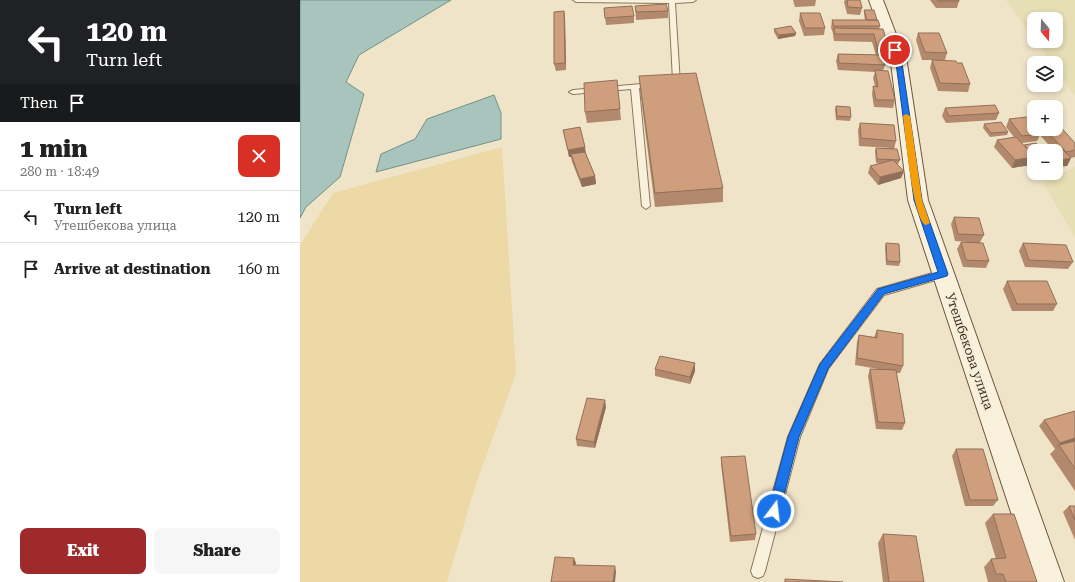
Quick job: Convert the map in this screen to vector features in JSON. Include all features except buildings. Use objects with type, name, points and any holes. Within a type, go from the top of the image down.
[{"type":"main road","name":"Утешбекова улица","points":[[876,0],[899,63],[918,200],[1049,582]]},
{"type":"lane","points":[[576,0],[693,0]]},
{"type":"lane","points":[[573,92],[678,82],[672,1]]},
{"type":"lane","points":[[635,87],[646,206]]},
{"type":"lane","points":[[758,571],[794,437],[824,367],[881,292],[944,274]]},
{"type":"shaded area","points":[[1006,0],[1075,0],[1075,96],[1063,80],[1063,56],[1046,56],[1041,48],[1063,48],[1063,12],[1027,12],[1027,29]]},
{"type":"shaded area","points":[[1075,167],[1075,237],[1043,183],[1049,180],[1063,180],[1063,173]]},
{"type":"sand","points":[[502,147],[516,373],[475,487],[447,582],[300,582],[300,245],[333,193]]},
{"type":"water","points":[[300,0],[451,0],[359,55],[346,82],[364,94],[340,177],[306,207],[300,218]]},
{"type":"water","points":[[494,95],[501,113],[501,139],[376,172],[381,154],[415,139],[427,119]]},
{"type":"slow traffic","points":[[906,116],[918,200],[926,223]]},
{"type":"route","points":[[774,511],[794,437],[824,367],[881,292],[944,274],[918,200],[899,63],[895,50]]}]
